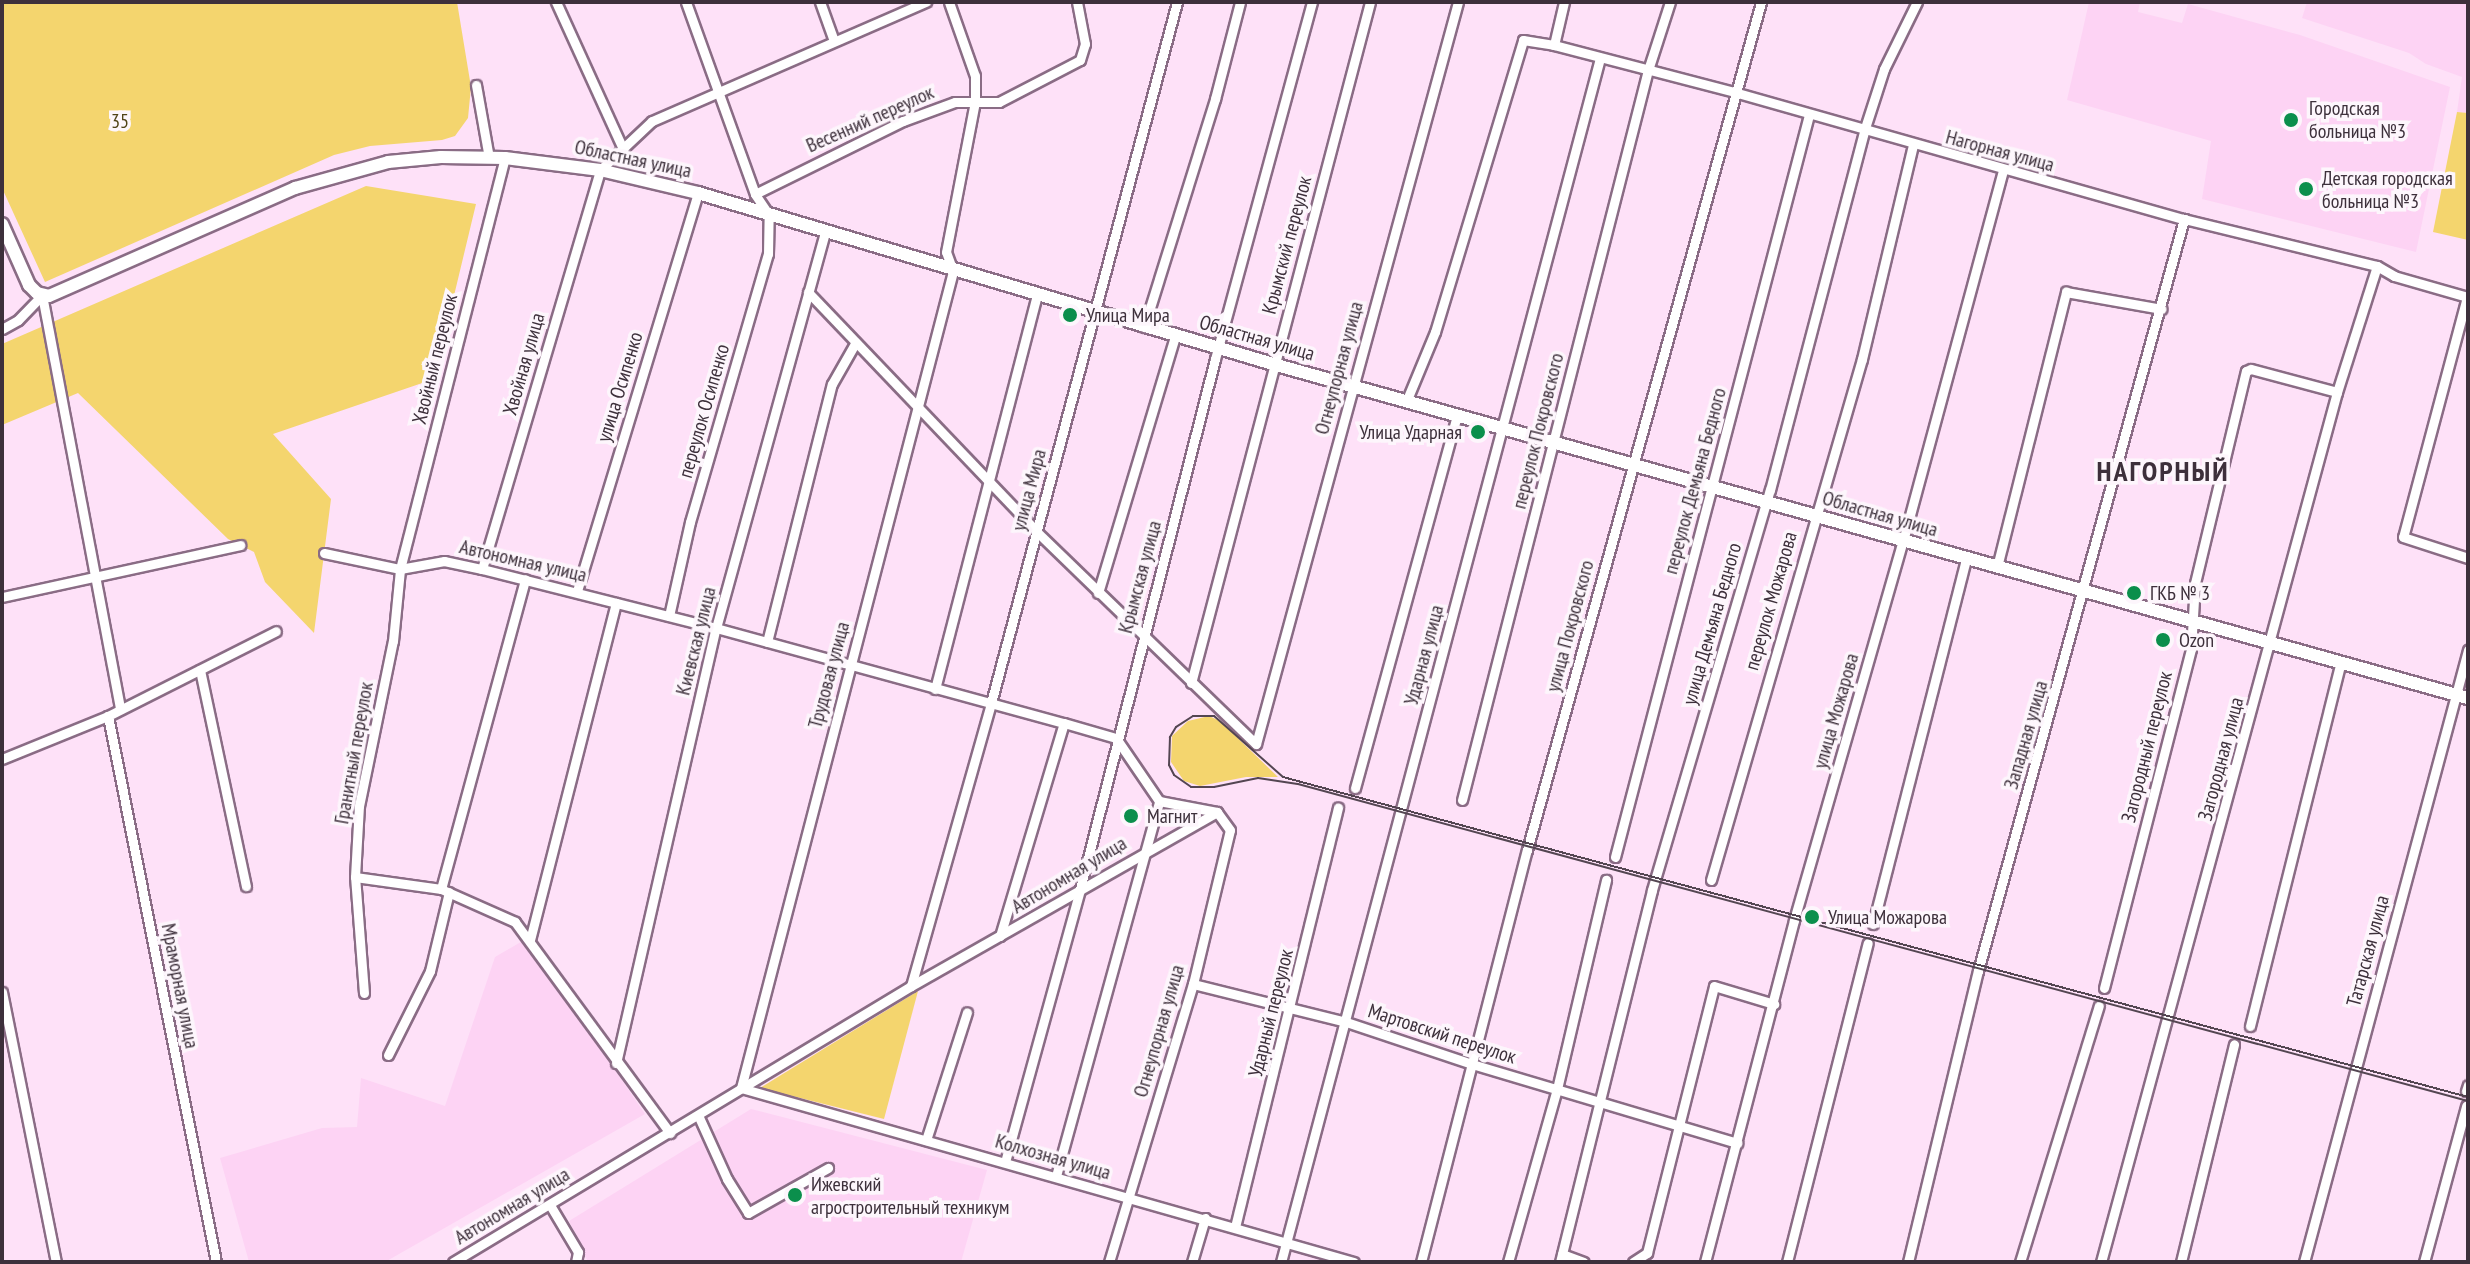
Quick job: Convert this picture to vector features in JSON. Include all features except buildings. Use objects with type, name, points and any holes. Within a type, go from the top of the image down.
[{"type":"main road","name":"Областная улица","points":[[42,295],[61,292],[295,188],[388,162],[505,158],[600,170],[698,193],[1094,313],[1766,504],[2463,696]]},
{"type":"main road","points":[[2,224],[29,285],[42,295]]},
{"type":"street","points":[[556,2],[623,149]]},
{"type":"street","points":[[686,2],[755,194],[769,215]]},
{"type":"street","points":[[820,2],[834,41]]},
{"type":"street","points":[[600,170],[652,121],[926,2]]},
{"type":"street","name":"Трудовая улица","points":[[741,1088],[953,271],[946,252],[975,101],[975,76],[949,2]]},
{"type":"street","name":"Весенний переулок","points":[[755,194],[903,121],[955,102],[999,102],[1080,60],[1085,44],[1077,2]]},
{"type":"street","name":"улица Мира","points":[[911,986],[991,703],[1177,2]]},
{"type":"street","points":[[1144,327],[1215,99],[1240,2]]},
{"type":"street","name":"Крымская улица","points":[[1005,1162],[1080,889],[1217,348],[1312,2]]},
{"type":"street","name":"Крымский переулок","points":[[1191,683],[1370,2]]},
{"type":"street","name":"Огнеупорная улица","points":[[1191,683],[1256,744],[1458,2]]},
{"type":"street","points":[[1554,45],[1564,2]]},
{"type":"street","name":"переулок Покровского","points":[[1462,800],[1648,70],[1670,2]]},
{"type":"street","name":"улица Покровского","points":[[1421,1262],[1633,465],[1761,2]]},
{"type":"street","name":"улица Демьяна Бедного","points":[[1561,1258],[1652,890],[1766,504],[1864,131],[1884,69],[1917,2]]},
{"type":"street","name":"Нагорная улица","points":[[1406,402],[1435,332],[1523,40],[1554,45],[1734,92],[2184,219],[2377,266],[2394,276],[2467,297]]},
{"type":"street","name":"Ударная улица","points":[[1281,1262],[1504,430],[1600,58]]},
{"type":"street","points":[[476,85],[489,158]]},
{"type":"street","name":"переулок Демьяна Бедного","points":[[1615,857],[1809,115]]},
{"type":"street","name":"переулок Можарова","points":[[1711,880],[1862,359],[1913,145]]},
{"type":"street","name":"Хвойный переулок","points":[[400,569],[505,158]]},
{"type":"street","name":"Хвойная улица","points":[[482,569],[600,170]]},
{"type":"street","name":"улица Можарова","points":[[1705,1262],[1794,920],[1903,541],[2003,170]]},
{"type":"street","name":"улица Осипенко","points":[[577,591],[698,193]]},
{"type":"street","name":"переулок Осипенко","points":[[669,616],[690,522],[768,254],[769,215]]},
{"type":"street","name":"Западная улица","points":[[1908,1262],[1978,971],[2184,219]]},
{"type":"street","name":"Киевская улица","points":[[616,1063],[716,628],[825,232]]},
{"type":"street","name":"Загородная улица","points":[[2101,1262],[2337,392],[2377,266]]},
{"type":"street","points":[[808,292],[1036,531],[1191,683]]},
{"type":"street","points":[[1997,567],[2066,292],[2161,309]]},
{"type":"street","points":[[2,329],[18,320],[42,295]]},
{"type":"street","points":[[42,295],[120,709]]},
{"type":"street","points":[[935,689],[1037,296]]},
{"type":"street","points":[[2467,297],[2403,537],[2468,558]]},
{"type":"street","points":[[1098,593],[1175,336]]},
{"type":"street","points":[[767,642],[832,384],[856,342]]},
{"type":"street","name":"Загородный переулок","points":[[2104,988],[2191,649],[2195,583],[2246,371],[2251,369],[2337,392]]},
{"type":"street","points":[[1355,788],[1457,416]]},
{"type":"street","points":[[2,597],[240,545]]},
{"type":"street","name":"Автономная улица","points":[[324,553],[400,569],[444,561],[577,591],[1116,738]]},
{"type":"street","points":[[1873,924],[1966,559]]},
{"type":"street","name":"Гранитный переулок","points":[[364,993],[355,877],[359,806],[393,641],[400,569]]},
{"type":"street","points":[[388,1055],[430,971],[445,890],[525,579]]},
{"type":"street","points":[[530,940],[616,603]]},
{"type":"street","points":[[2,759],[108,716],[276,631]]},
{"type":"street","name":"Татарская улица","points":[[2304,1262],[2351,1077],[2463,696],[2468,650]]},
{"type":"street","points":[[2250,1026],[2341,661]]},
{"type":"street","points":[[200,670],[246,886]]},
{"type":"street","name":"Мраморная улица","points":[[108,716],[216,1262]]},
{"type":"street","points":[[1000,936],[1064,723]]},
{"type":"street","points":[[1116,738],[1159,801],[1217,812]]},
{"type":"street","points":[[1056,1176],[1149,848],[1159,801]]},
{"type":"street","name":"Ударный переулок","points":[[1235,1227],[1338,807]]},
{"type":"street","name":"Огнеупорная улица","points":[[1109,1262],[1193,984],[1230,830],[1217,812]]},
{"type":"street","name":"Автономная улица","points":[[453,1262],[911,986],[1217,812]]},
{"type":"street","points":[[355,877],[445,890],[515,922],[670,1133]]},
{"type":"street","points":[[1508,1262],[1557,1089],[1606,880]]},
{"type":"street","points":[[1787,1262],[1868,943]]},
{"type":"street","name":"Мартовский переулок","points":[[1193,984],[1346,1022],[1472,1064],[1737,1143]]},
{"type":"street","points":[[1633,1262],[1647,1253],[1714,986],[1774,1004]]},
{"type":"street","points":[[2,992],[56,1262]]},
{"type":"street","points":[[2020,1262],[2099,1006]]},
{"type":"street","points":[[926,1140],[967,1012]]},
{"type":"street","points":[[2181,1262],[2234,1044]]},
{"type":"street","name":"Колхозная улица","points":[[741,1088],[1354,1262]]},
{"type":"street","points":[[2424,1262],[2466,1106]]},
{"type":"street","points":[[698,1115],[727,1179],[748,1213],[828,1168]]},
{"type":"street","points":[[550,1205],[578,1252],[576,1262]]},
{"type":"street","points":[[1192,1262],[1205,1218]]},
{"type":"street","points":[[1561,1258],[1584,1262]]},
{"type":"shaded area","name":"Городская больница №3","points":[[2089,2],[2140,2],[2138,12],[2182,23],[2188,4],[2300,35],[2450,87],[2416,252],[2202,199],[2211,141],[2067,100]]},
{"type":"shaded area","points":[[2307,2],[2468,2],[2468,113],[2457,112],[2462,77],[2426,64],[2409,53],[2302,18]]},
{"type":"shaded area","points":[[526,939],[645,1114],[385,1262],[249,1262],[220,1158],[322,1128],[357,1127],[361,1078],[445,1106],[495,957]]},
{"type":"shaded area","name":"Ижевский агростроительный техникум","points":[[751,1109],[987,1170],[961,1262],[588,1262],[569,1221]]},
{"type":"green space","name":"35","points":[[2,2],[457,2],[471,87],[468,118],[455,136],[442,140],[370,146],[334,155],[45,282],[2,188]]},
{"type":"green space","points":[[2457,112],[2468,113],[2468,240],[2433,232]]},
{"type":"green space","points":[[366,186],[476,204],[434,379],[273,434],[331,499],[314,633],[265,582],[254,552],[228,539],[78,393],[2,425],[2,344]]},
{"type":"green space","points":[[1209,716],[1220,721],[1278,777],[1246,777],[1200,786],[1184,781],[1171,762],[1172,736],[1188,721]]},
{"type":"green space","points":[[918,991],[884,1119],[760,1088]]},
{"type":"tram line","points":[[2468,1097],[1283,777],[1214,716],[1193,716],[1176,727],[1170,737],[1169,765],[1174,775],[1191,787],[1214,787],[1258,778],[1298,784],[2468,1101]]},
{"type":"place","name":"Городская больница №3","points":[[2291,120]]},
{"type":"place","name":"Детская городская больница №3","points":[[2306,189]]},
{"type":"place","name":"Улица Мира","points":[[1070,315]]},
{"type":"place","name":"Улица Ударная","points":[[1478,432]]},
{"type":"place","name":"ГКБ № 3","points":[[2134,593]]},
{"type":"place","name":"Ozon","points":[[2163,640]]},
{"type":"place","name":"Магнит","points":[[1131,816]]},
{"type":"place","name":"Улица Можарова","points":[[1812,917]]},
{"type":"place","name":"Ижевский агростроительный техникум","points":[[795,1195]]},
{"type":"district","name":"НАГОРНЫЙ","points":[[2163,471]]}]
